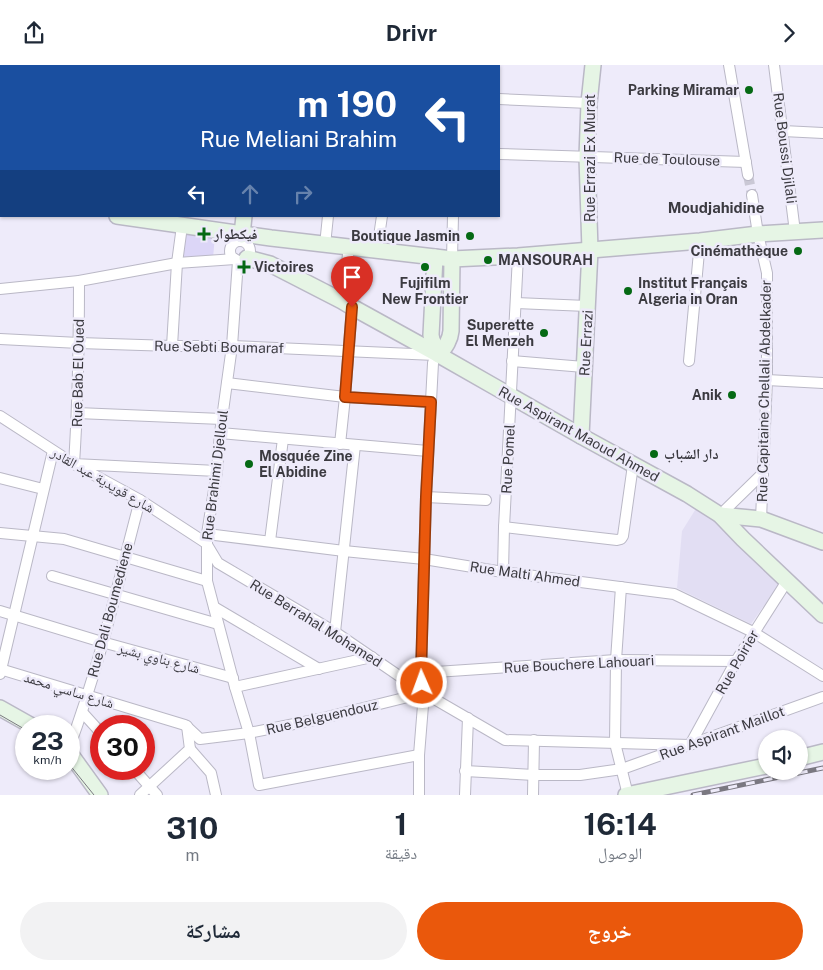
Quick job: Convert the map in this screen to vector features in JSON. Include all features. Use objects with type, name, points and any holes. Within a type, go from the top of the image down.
[{"type":"street","name":"Rue Errazi Ex Murat","points":[[590,250],[587,157],[589,103],[593,65]]},
{"type":"street","points":[[729,65],[748,175]]},
{"type":"street","name":"Rue Boussi Djilali","points":[[774,65],[795,232]]},
{"type":"street","points":[[500,99],[589,103]]},
{"type":"street","points":[[783,131],[823,133]]},
{"type":"street","name":"Rue de Toulouse","points":[[500,154],[746,161]]},
{"type":"street","name":"Rue Capitaine Chellali Abdelkader","points":[[752,195],[767,273],[766,380],[761,519]]},
{"type":"street","points":[[127,217],[188,223],[238,239],[271,239],[452,259],[518,256],[700,241],[758,234],[823,230]]},
{"type":"street","points":[[238,239],[244,217]]},
{"type":"street","points":[[325,245],[328,217]]},
{"type":"street","points":[[377,251],[382,217]]},
{"type":"street","points":[[419,795],[424,693],[421,673],[426,497],[433,363],[446,346],[451,331],[453,217]]},
{"type":"street","points":[[172,347],[177,263],[188,223]]},
{"type":"street","points":[[238,239],[238,242],[244,242],[249,247],[242,257]]},
{"type":"street","name":"Rue Brahimi Djelloul","points":[[238,239],[232,245],[230,251],[231,254],[242,257],[217,471],[207,538],[206,581],[250,733],[259,785],[420,755]]},
{"type":"street","points":[[0,289],[79,281],[177,263],[242,257],[271,239]]},
{"type":"street","points":[[689,361],[700,241]]},
{"type":"street","points":[[340,443],[348,352],[349,247]]},
{"type":"street","name":"Rue Errazi","points":[[581,437],[590,250]]},
{"type":"street","name":"Rue Pomel","points":[[503,572],[518,256]]},
{"type":"street","name":"Rue Aspirant Maoud Ahmed","points":[[242,257],[270,264],[347,304],[512,396],[581,437],[686,494],[720,515]]},
{"type":"street","points":[[435,257],[431,335],[439,355]]},
{"type":"street","name":"Rue Bab El Oued","points":[[74,464],[78,413],[79,281]]},
{"type":"street","points":[[516,303],[588,306]]},
{"type":"street","name":"Rue Sebti Boumaraf","points":[[0,339],[172,347],[232,347],[439,355]]},
{"type":"street","points":[[512,361],[584,367]]},
{"type":"street","points":[[766,380],[823,383]]},
{"type":"street","points":[[227,383],[345,397],[431,402]]},
{"type":"street","points":[[78,413],[222,419]]},
{"type":"street","name":"شارع قويدية عبد القادر","points":[[0,416],[74,464],[207,538]]},
{"type":"street","points":[[220,433],[428,451]]},
{"type":"street","points":[[270,541],[283,439]]},
{"type":"street","points":[[335,632],[355,445]]},
{"type":"street","points":[[0,670],[53,451]]},
{"type":"street","points":[[74,464],[217,471]]},
{"type":"street","points":[[504,527],[621,539],[633,465]]},
{"type":"street","points":[[720,515],[763,473]]},
{"type":"street","points":[[0,478],[43,489]]},
{"type":"street","points":[[426,497],[486,500]]},
{"type":"street","name":"Rue Dali Boumediene","points":[[80,718],[140,500]]},
{"type":"street","points":[[720,515],[761,519],[823,542]]},
{"type":"street","points":[[720,515],[823,615]]},
{"type":"street","points":[[0,533],[64,539],[206,581]]},
{"type":"street","name":"Rue Malti Ahmed","points":[[207,538],[270,541],[424,559],[503,572],[674,594],[753,632],[823,676]]},
{"type":"street","name":"Rue Berrahal Mohamed","points":[[207,538],[218,563],[335,632],[424,693],[505,740],[690,745]]},
{"type":"street","points":[[52,576],[218,624]]},
{"type":"street","name":"Rue Poirier","points":[[690,745],[753,632],[787,581]]},
{"type":"street","points":[[621,587],[616,660],[615,743],[627,795],[758,768]]},
{"type":"street","points":[[214,607],[319,669]]},
{"type":"street","name":"شارع بناوي بشير","points":[[0,611],[234,683]]},
{"type":"street","points":[[234,683],[319,669],[372,657]]},
{"type":"street","name":"Rue Bouchere Lahouari","points":[[421,673],[616,660],[736,661]]},
{"type":"street","name":"شارع ساسي محمد","points":[[0,670],[187,726],[200,739],[250,733]]},
{"type":"street","name":"Rue Belguendouz","points":[[250,733],[319,719],[424,693]]},
{"type":"street","name":"Rue Aspirant Maillot","points":[[465,771],[534,775],[580,775],[622,769],[823,697]]},
{"type":"street","points":[[0,708],[15,716]]},
{"type":"street","points":[[82,712],[90,721]]},
{"type":"street","points":[[465,795],[468,718]]},
{"type":"street","points":[[187,726],[190,749],[211,773],[216,795]]},
{"type":"street","points":[[533,795],[534,740]]},
{"type":"street","points":[[140,795],[190,749]]},
{"type":"street","points":[[808,756],[823,752]]},
{"type":"street","points":[[80,766],[100,795]]},
{"type":"street","points":[[144,780],[157,795]]},
{"type":"shaded area","points":[[184,231],[215,236],[213,258],[182,259]]},
{"type":"shaded area","points":[[697,507],[715,520],[780,583],[751,624],[677,588],[682,531]]},
{"type":"tunnel","points":[[748,175],[752,195]]},
{"type":"tram line","points":[[0,715],[15,724]]},
{"type":"tram line","points":[[80,778],[94,795]]},
{"type":"railway","points":[[693,795],[823,768]]},
{"type":"place","name":"Parking Miramar","points":[[749,90]]},
{"type":"place","name":"فيكطوار","points":[[204,234]]},
{"type":"place","name":"Boutique Jasmin","points":[[470,236]]},
{"type":"place","name":"Cinémathèque","points":[[798,251]]},
{"type":"place","name":"MANSOURAH","points":[[488,260]]},
{"type":"place","name":"Victoires","points":[[244,267]]},
{"type":"place","name":"Fujifilm New Frontier","points":[[425,267]]},
{"type":"place","name":"Institut Français Algeria in Oran","points":[[628,291]]},
{"type":"place","name":"Superette El Menzeh","points":[[544,333]]},
{"type":"place","name":"Anik","points":[[732,395]]},
{"type":"place","name":"دار الشباب","points":[[654,454]]},
{"type":"place","name":"Mosquée Zine El Abidine","points":[[249,464]]},
{"type":"district","name":"Moudjahidine","points":[[716,208]]},
{"type":"route","points":[[352,307],[345,397],[431,402],[424,559],[422,683]]}]
